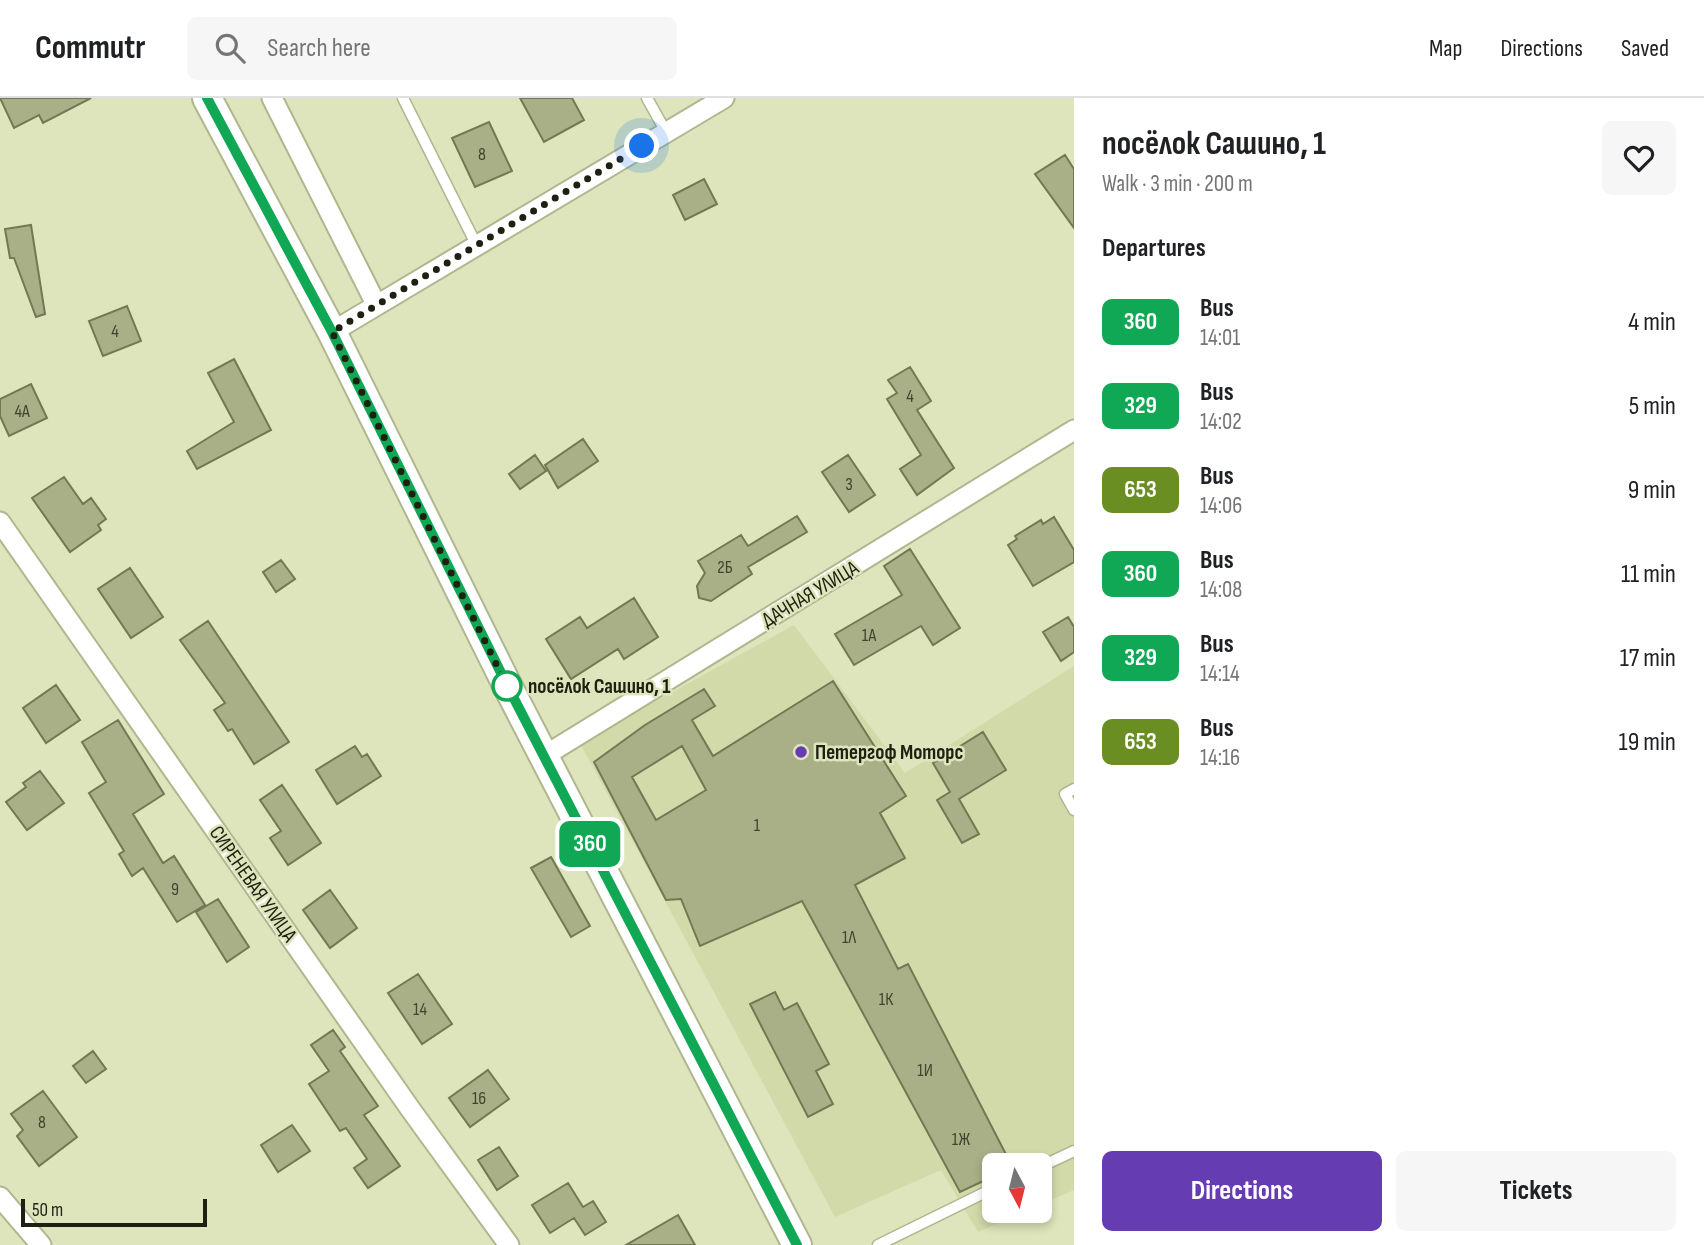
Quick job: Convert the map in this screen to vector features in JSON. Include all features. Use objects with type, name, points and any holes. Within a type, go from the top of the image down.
[{"type":"street","points":[[207,98],[332,332],[544,756],[797,1245]]},
{"type":"street","points":[[272,98],[376,304]]},
{"type":"street","points":[[332,332],[724,98]]},
{"type":"street","name":"ДАЧНАЯ УЛИЦА","points":[[544,756],[1074,430]]},
{"type":"street","name":"СИРЕНЕВАЯ УЛИЦА","points":[[0,522],[411,1110],[509,1245]]},
{"type":"street","points":[[0,1197],[41,1245]]},
{"type":"lane","points":[[403,98],[476,244]]},
{"type":"lane","points":[[647,98],[666,132]]},
{"type":"lane","points":[[1074,789],[1065,794],[1074,810]]},
{"type":"lane","points":[[1052,1161],[1074,1151]]},
{"type":"lane","points":[[878,1245],[982,1194]]},
{"type":"shaded area","points":[[794,625],[905,773],[1074,666],[1074,1190],[1052,1200],[1052,1153],[982,1153],[982,1223],[999,1223],[978,1232],[941,1170],[835,1217],[580,743]]},
{"type":"building","points":[[0,98],[91,98],[43,123],[39,115],[14,128]]},
{"type":"building","points":[[520,98],[572,98],[584,120],[544,142]]},
{"type":"building","points":[[489,122],[512,171],[475,187],[452,138]]},
{"type":"building","points":[[1065,155],[1074,169],[1074,228],[1035,174]]},
{"type":"building","points":[[704,179],[717,204],[685,220],[673,195]]},
{"type":"building","points":[[31,225],[45,314],[36,317],[14,258],[10,258],[5,229]]},
{"type":"building","points":[[127,306],[141,341],[103,356],[89,321]]},
{"type":"building","points":[[234,359],[271,430],[197,469],[187,451],[234,422],[208,373]]},
{"type":"building","points":[[910,367],[931,401],[917,410],[954,468],[917,495],[900,469],[921,455],[887,399],[897,393],[888,380]]},
{"type":"building","points":[[31,384],[47,418],[9,436],[0,416],[0,399]]},
{"type":"building","points":[[583,439],[598,461],[558,488],[545,465]]},
{"type":"building","points":[[535,455],[546,471],[520,489],[509,474]]},
{"type":"building","points":[[848,455],[875,495],[849,512],[822,472]]},
{"type":"building","points":[[64,477],[83,504],[91,498],[106,519],[98,525],[101,530],[70,552],[32,498]]},
{"type":"building","points":[[797,516],[807,532],[748,567],[752,574],[711,601],[699,598],[697,586],[705,573],[698,561],[741,535],[748,546]]},
{"type":"building","points":[[1054,517],[1074,550],[1074,562],[1033,586],[1008,545],[1017,539],[1015,536],[1041,520],[1043,524]]},
{"type":"building","points":[[910,549],[960,628],[933,645],[921,626],[854,665],[835,634],[902,595],[884,566]]},
{"type":"building","points":[[281,560],[295,579],[276,592],[263,572]]},
{"type":"building","points":[[130,568],[163,617],[131,638],[98,589]]},
{"type":"building","points":[[634,598],[658,637],[624,659],[618,649],[571,679],[546,639],[580,617],[587,628]]},
{"type":"building","points":[[1068,617],[1074,627],[1074,652],[1061,661],[1043,632]]},
{"type":"building","points":[[208,621],[289,742],[254,764],[232,729],[228,731],[214,710],[225,703],[180,640]]},
{"type":"building","points":[[833,681],[906,796],[880,813],[905,858],[855,885],[898,969],[908,964],[1005,1153],[982,1153],[982,1182],[960,1192],[802,901],[700,946],[681,899],[666,900],[594,762],[645,725],[704,689],[715,706],[692,720],[713,756]],"holes":[[[682,746],[706,790],[656,820],[632,777]]]},
{"type":"building","points":[[56,685],[80,720],[46,743],[23,708]]},
{"type":"building","points":[[118,720],[164,794],[133,814],[163,863],[174,856],[205,905],[177,922],[143,868],[132,876],[119,854],[124,851],[89,793],[106,782],[82,742]]},
{"type":"building","points":[[983,732],[1006,770],[959,799],[979,834],[962,843],[937,800],[950,792],[933,763]]},
{"type":"building","points":[[355,746],[362,757],[367,754],[381,776],[337,804],[316,770]]},
{"type":"building","points":[[40,771],[64,803],[27,830],[6,802],[26,787],[23,783]]},
{"type":"building","points":[[282,785],[321,843],[288,865],[270,838],[281,831],[260,800]]},
{"type":"building","points":[[551,857],[590,926],[571,937],[531,868]]},
{"type":"building","points":[[330,890],[357,928],[330,948],[303,910]]},
{"type":"building","points":[[218,899],[249,947],[227,962],[196,912]]},
{"type":"building","points":[[418,974],[452,1024],[422,1044],[388,993]]},
{"type":"building","points":[[775,992],[784,1010],[797,1003],[829,1064],[816,1071],[833,1104],[808,1117],[750,1004]]},
{"type":"building","points":[[333,1030],[345,1047],[340,1051],[378,1106],[364,1115],[400,1166],[368,1188],[354,1168],[367,1159],[346,1128],[340,1131],[309,1084],[329,1071],[311,1045]]},
{"type":"building","points":[[93,1051],[106,1069],[86,1083],[73,1066]]},
{"type":"building","points":[[488,1070],[509,1099],[470,1127],[449,1098]]},
{"type":"building","points":[[43,1091],[77,1137],[39,1166],[17,1136],[23,1130],[11,1114]]},
{"type":"building","points":[[292,1125],[310,1151],[278,1172],[261,1145]]},
{"type":"building","points":[[499,1147],[518,1176],[497,1190],[478,1160]]},
{"type":"building","points":[[568,1183],[583,1207],[593,1201],[606,1222],[585,1235],[574,1218],[550,1233],[532,1205]]},
{"type":"building","points":[[678,1215],[695,1245],[626,1245]]},
{"type":"bus line","name":"360","points":[[207,98],[332,332],[508,687],[797,1245]]},
{"type":"place","name":"посёлок Сашино, 1","points":[[507,686]]},
{"type":"place","name":"Петергоф Моторс","points":[[801,752]]},
{"type":"route","points":[[507,686],[332,332],[642,146]]}]
